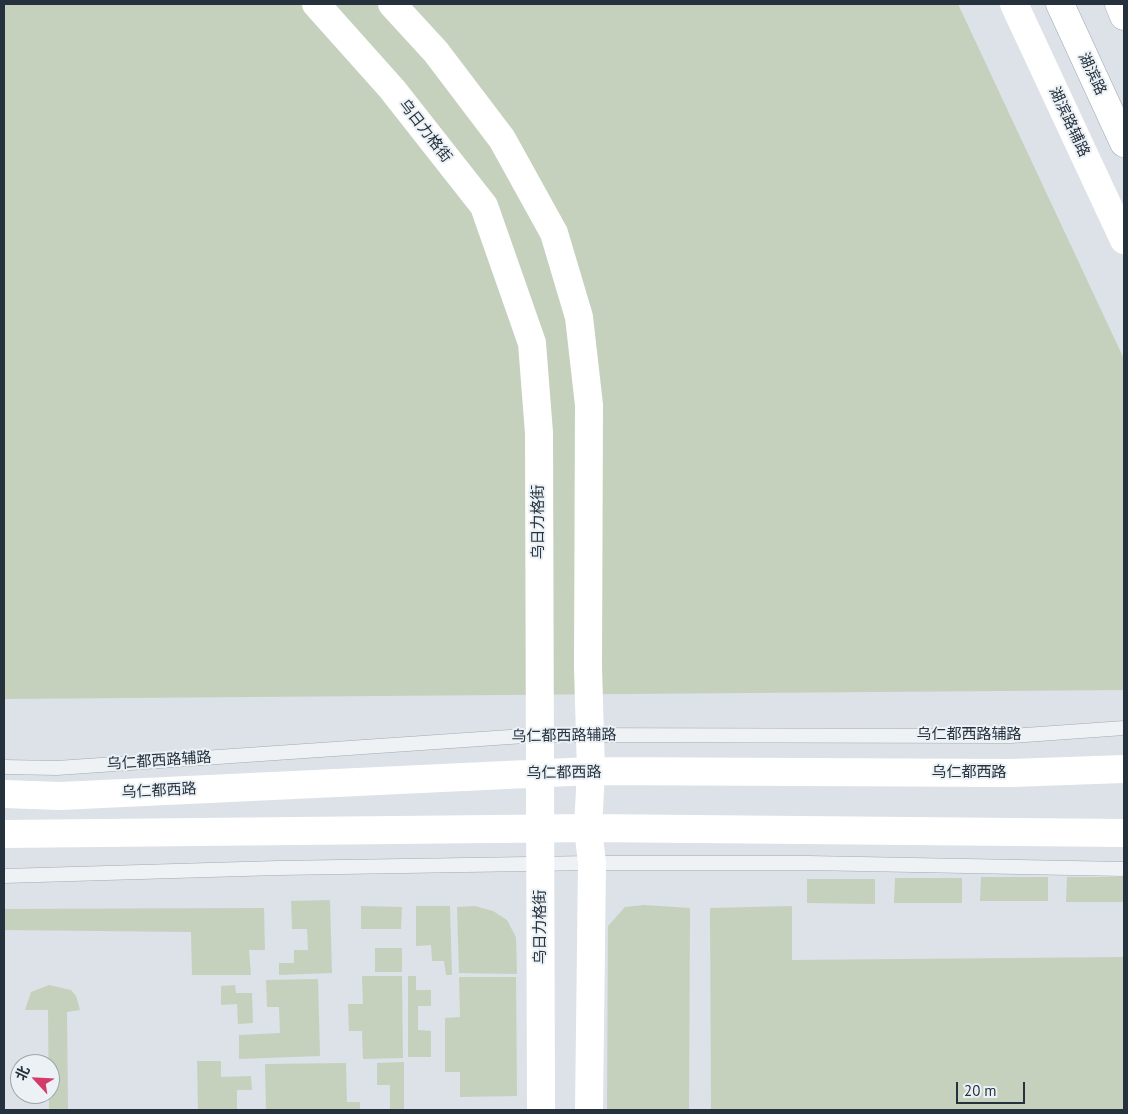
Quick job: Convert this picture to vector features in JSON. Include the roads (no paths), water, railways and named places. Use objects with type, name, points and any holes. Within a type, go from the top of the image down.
[{"type":"street","name":"乌日力格街","points":[[316,4],[392,89],[484,206],[532,343],[539,433],[538,829],[541,865],[541,1110]]},
{"type":"street","points":[[392,4],[436,52],[502,139],[554,233],[579,317],[589,405],[591,771],[588,828],[592,863],[589,1110]]},
{"type":"street","name":"湖滨路辅路","points":[[1014,4],[1124,240]]},
{"type":"street","name":"湖滨路","points":[[1060,4],[1124,143]]},
{"type":"street","points":[[1119,4],[1124,16]]},
{"type":"street","name":"乌仁都西路","points":[[4,794],[60,796],[591,771],[1011,773],[1124,769]]},
{"type":"street","points":[[4,834],[588,828],[1124,833]]},
{"type":"lane","name":"乌仁都西路辅路","points":[[4,767],[57,768],[539,735],[1010,736],[1124,728]]},
{"type":"lane","points":[[4,876],[278,868],[592,863],[808,863],[1124,869]]}]
